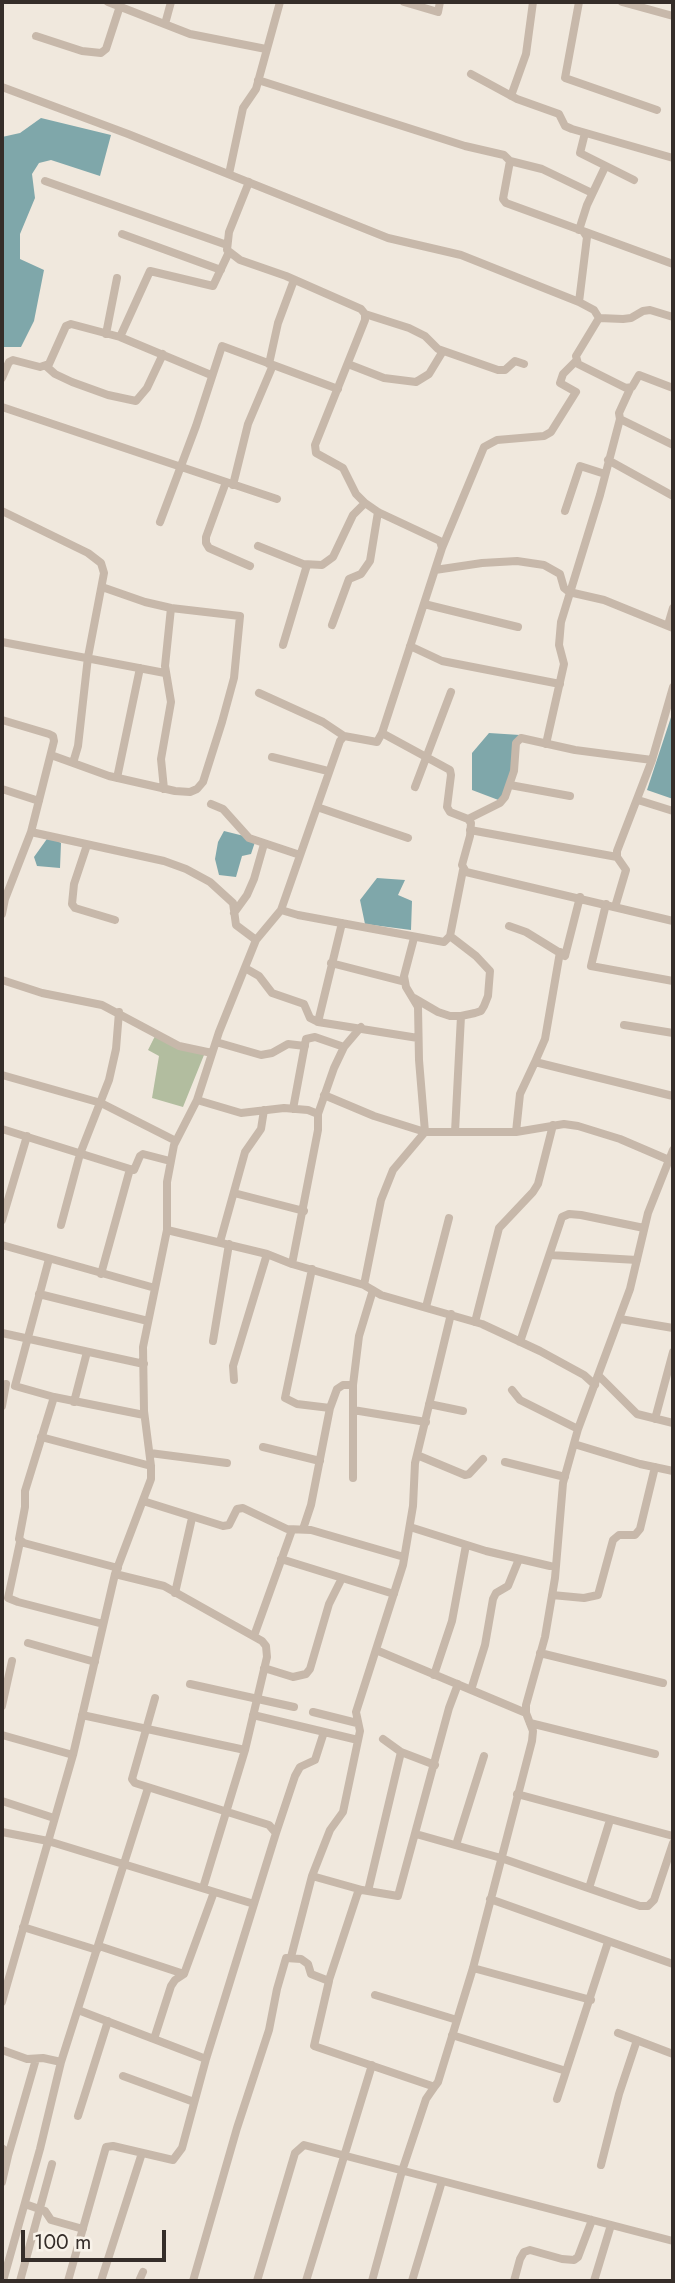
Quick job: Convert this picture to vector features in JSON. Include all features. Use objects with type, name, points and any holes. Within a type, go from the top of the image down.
[{"type":"street","points":[[164,24],[171,2]]},
{"type":"street","points":[[229,174],[243,108],[256,89],[280,2]]},
{"type":"street","points":[[404,2],[438,12],[440,2]]},
{"type":"street","points":[[511,96],[526,54],[533,2]]},
{"type":"street","points":[[579,2],[565,78],[657,110]]},
{"type":"street","points":[[622,2],[673,16]]},
{"type":"street","points":[[36,36],[82,51],[101,52],[106,49],[114,3],[209,39],[266,49]]},
{"type":"street","points":[[471,74],[511,96],[559,114],[565,126],[673,158]]},
{"type":"street","points":[[258,80],[465,146],[504,155],[510,161],[535,166],[592,193]]},
{"type":"street","points":[[2,87],[388,238],[461,255],[579,302],[594,310],[599,318]]},
{"type":"street","points":[[585,133],[580,153],[634,180]]},
{"type":"street","points":[[510,161],[503,200],[506,203],[673,264]]},
{"type":"street","points":[[579,302],[587,240],[581,230],[592,193],[605,167]]},
{"type":"street","points":[[46,181],[228,248],[240,260],[294,280],[361,309],[365,314],[420,333],[443,351],[498,370],[505,370],[515,361],[524,365]]},
{"type":"street","points":[[120,337],[150,271],[213,286],[228,248],[229,232],[249,182]]},
{"type":"street","points":[[122,234],[221,270]]},
{"type":"street","points":[[106,334],[117,278]]},
{"type":"street","points":[[250,566],[209,548],[206,537],[229,483],[271,364],[278,323],[294,280]]},
{"type":"street","points":[[599,318],[631,318],[650,310],[673,317]]},
{"type":"street","points":[[365,314],[365,320],[314,450],[319,456],[344,468],[356,494],[365,503],[378,512],[440,541],[442,548]]},
{"type":"street","points":[[259,693],[323,722],[344,736],[377,742],[442,548],[484,447],[496,440],[544,436],[551,432],[576,392],[560,383],[563,374],[576,360],[599,318]]},
{"type":"street","points":[[46,366],[56,352],[66,326],[71,324],[120,337],[211,375]]},
{"type":"street","points":[[160,522],[222,346],[338,389]]},
{"type":"street","points":[[348,364],[384,378],[415,382],[429,374],[443,351]]},
{"type":"street","points":[[2,356],[46,366],[72,382],[108,395],[136,401],[147,388],[163,355]]},
{"type":"street","points":[[2,378],[9,362],[13,360]]},
{"type":"street","points":[[576,360],[591,372],[630,389]]},
{"type":"street","points":[[546,744],[564,658],[559,645],[561,622],[590,528],[620,419],[619,414],[639,376],[673,388]]},
{"type":"street","points":[[2,407],[277,499]]},
{"type":"street","points":[[620,419],[673,445]]},
{"type":"street","points":[[608,460],[673,496]]},
{"type":"street","points":[[565,511],[580,466],[605,474]]},
{"type":"street","points":[[258,546],[307,565],[327,563],[333,557],[353,514],[365,503]]},
{"type":"street","points":[[2,511],[88,553],[101,564],[104,573],[88,657],[78,746],[73,763]]},
{"type":"street","points":[[332,625],[349,579],[361,574],[370,561],[378,512]]},
{"type":"street","points":[[435,570],[516,561],[544,565],[559,574],[564,588],[569,592],[604,600],[670,626],[673,608]]},
{"type":"street","points":[[284,645],[307,565]]},
{"type":"street","points":[[51,755],[117,778],[164,789],[190,792],[203,782],[234,678],[240,616],[171,608],[103,587]]},
{"type":"street","points":[[424,604],[518,627]]},
{"type":"street","points":[[164,789],[161,760],[171,702],[165,673],[171,608]]},
{"type":"street","points":[[2,642],[165,673]]},
{"type":"street","points":[[411,646],[442,661],[560,684]]},
{"type":"street","points":[[117,778],[139,668]]},
{"type":"street","points":[[617,858],[620,843],[652,761],[673,688]]},
{"type":"street","points":[[415,787],[451,692]]},
{"type":"street","points":[[2,720],[53,736],[51,755],[31,832],[5,899],[2,914]]},
{"type":"street","points":[[281,910],[440,942],[446,941],[450,936],[471,823],[468,819],[450,812],[447,807],[450,770],[382,733]]},
{"type":"street","points":[[2,2002],[73,1755],[117,1571],[151,1479],[144,1415],[143,1347],[167,1230],[170,1161],[176,1141],[197,1100],[216,1042],[256,940],[281,910],[328,771],[344,736]]},
{"type":"street","points":[[468,819],[500,803],[514,771],[518,740],[652,761]]},
{"type":"street","points":[[272,757],[328,771]]},
{"type":"street","points":[[510,785],[570,796]]},
{"type":"street","points":[[2,789],[39,801]]},
{"type":"street","points":[[638,800],[673,811]]},
{"type":"street","points":[[211,804],[223,810],[249,838],[300,855]]},
{"type":"street","points":[[317,807],[408,838]]},
{"type":"street","points":[[471,830],[617,858],[626,870],[611,905],[591,966],[673,981]]},
{"type":"street","points":[[31,832],[164,861],[186,869],[210,882],[233,903],[236,925],[256,940]]},
{"type":"street","points":[[234,913],[254,879],[264,844]]},
{"type":"street","points":[[87,845],[72,904],[75,908],[115,920]]},
{"type":"street","points":[[463,870],[673,921]]},
{"type":"street","points":[[509,926],[526,932],[565,956],[580,897]]},
{"type":"street","points":[[318,1021],[342,923]]},
{"type":"street","points":[[414,998],[438,1012],[461,1016],[481,1011],[484,1006],[488,996],[490,971],[450,936]]},
{"type":"street","points":[[363,1285],[381,1200],[393,1170],[425,1132],[418,1007],[404,976],[414,938]]},
{"type":"street","points":[[516,1132],[520,1094],[545,1039],[560,952]]},
{"type":"street","points":[[331,963],[405,982]]},
{"type":"street","points":[[245,968],[259,976],[272,993],[304,1004],[310,1018],[418,1038]]},
{"type":"street","points":[[2,980],[43,993],[102,1005],[179,1046],[212,1053]]},
{"type":"street","points":[[61,1224],[80,1154],[101,1103],[116,1049],[119,1012]]},
{"type":"street","points":[[455,1132],[461,1016]]},
{"type":"street","points":[[624,1026],[673,1033]]},
{"type":"street","points":[[292,1264],[304,1211],[318,1129],[318,1114],[344,1047],[361,1027]]},
{"type":"street","points":[[293,1109],[308,1037],[344,1047]]},
{"type":"street","points":[[216,1042],[261,1055],[272,1053],[288,1044],[305,1046]]},
{"type":"street","points":[[535,1062],[673,1096]]},
{"type":"street","points":[[2,1075],[101,1103],[176,1141]]},
{"type":"street","points":[[324,1095],[374,1116],[425,1132],[516,1132],[564,1124],[620,1139],[669,1160]]},
{"type":"street","points":[[197,1100],[241,1113],[293,1109],[318,1114]]},
{"type":"street","points":[[213,1341],[234,1193],[245,1152],[261,1129],[264,1110]]},
{"type":"street","points":[[475,1322],[499,1227],[538,1184],[553,1125]]},
{"type":"street","points":[[2,1129],[134,1170],[140,1156],[144,1154],[170,1161]]},
{"type":"street","points":[[2,1220],[27,1136]]},
{"type":"street","points":[[372,2281],[402,2171],[426,2099],[435,2086],[473,1968],[532,1741],[533,1731],[526,1713],[530,1685],[540,1653],[552,1595],[565,1477],[578,1429],[620,1319],[648,1213],[673,1150]]},
{"type":"street","points":[[101,1274],[130,1169]]},
{"type":"street","points":[[234,1193],[304,1211]]},
{"type":"street","points":[[520,1342],[562,1217],[569,1214],[644,1228]]},
{"type":"street","points":[[426,1307],[449,1219]]},
{"type":"street","points":[[167,1230],[267,1254],[363,1285],[390,1298],[475,1322],[597,1381],[637,1414],[673,1423]]},
{"type":"street","points":[[2,1245],[155,1288]]},
{"type":"street","points":[[234,1380],[233,1366],[267,1254]]},
{"type":"street","points":[[550,1255],[637,1260]]},
{"type":"street","points":[[2,1406],[7,1385],[26,1340],[49,1259]]},
{"type":"street","points":[[312,1269],[285,1398],[297,1404],[330,1408]]},
{"type":"street","points":[[353,1478],[353,1385],[359,1336],[373,1290]]},
{"type":"street","points":[[39,1294],[148,1321]]},
{"type":"street","points":[[291,1957],[313,1876],[330,1830],[343,1812],[360,1731],[356,1712],[404,1557],[410,1527],[417,1455],[451,1314]]},
{"type":"street","points":[[620,1319],[673,1328]]},
{"type":"street","points":[[2,1334],[144,1364]]},
{"type":"street","points":[[74,1402],[87,1352]]},
{"type":"street","points":[[655,1419],[673,1352]]},
{"type":"street","points":[[7,1385],[74,1402],[144,1415]]},
{"type":"street","points":[[303,1528],[330,1408],[337,1389],[343,1385],[353,1385]]},
{"type":"street","points":[[512,1390],[520,1400],[578,1429]]},
{"type":"street","points":[[54,1397],[25,1491],[20,1542],[7,1594],[10,1600],[103,1624]]},
{"type":"street","points":[[429,1404],[463,1411]]},
{"type":"street","points":[[354,1410],[426,1422]]},
{"type":"street","points":[[41,1437],[151,1466]]},
{"type":"street","points":[[574,1444],[673,1471]]},
{"type":"street","points":[[263,1447],[320,1461]]},
{"type":"street","points":[[150,1453],[227,1463]]},
{"type":"street","points":[[417,1455],[465,1475],[483,1459]]},
{"type":"street","points":[[505,1462],[565,1477]]},
{"type":"street","points":[[552,1595],[584,1598],[598,1595],[613,1540],[618,1535],[635,1535],[640,1529],[656,1467]]},
{"type":"street","points":[[143,1501],[192,1518],[227,1526],[237,1509],[243,1508],[292,1530],[303,1528],[404,1557]]},
{"type":"street","points":[[174,1592],[192,1518]]},
{"type":"street","points":[[410,1527],[466,1545],[550,1566]]},
{"type":"street","points":[[254,1636],[292,1530]]},
{"type":"street","points":[[20,1542],[164,1586],[254,1636],[266,1646],[264,1668],[245,1750],[203,1888]]},
{"type":"street","points":[[434,1675],[452,1621],[466,1545]]},
{"type":"street","points":[[281,1559],[394,1594]]},
{"type":"street","points":[[471,1690],[485,1646],[493,1599],[496,1592],[508,1587],[519,1559]]},
{"type":"street","points":[[264,1668],[293,1677],[306,1674],[310,1669],[329,1604],[342,1578]]},
{"type":"street","points":[[27,1643],[95,1662]]},
{"type":"street","points":[[376,1650],[526,1713]]},
{"type":"street","points":[[540,1653],[663,1683]]},
{"type":"street","points":[[2,1706],[12,1661]]},
{"type":"street","points":[[190,1684],[293,1707]]},
{"type":"street","points":[[313,1876],[365,1891],[398,1896],[457,1684]]},
{"type":"street","points":[[155,1698],[132,1779],[135,1783],[269,1825],[276,1833]]},
{"type":"street","points":[[313,1712],[357,1723]]},
{"type":"street","points":[[253,1715],[358,1740]]},
{"type":"street","points":[[82,1716],[245,1750]]},
{"type":"street","points":[[530,1723],[655,1754]]},
{"type":"street","points":[[68,2281],[106,2147],[113,2146],[173,2160],[182,2148],[206,2059],[295,1776],[300,1767],[315,1760],[324,1732]]},
{"type":"street","points":[[2,1735],[73,1755]]},
{"type":"street","points":[[383,1739],[401,1752],[435,1765]]},
{"type":"street","points":[[365,1891],[401,1752]]},
{"type":"street","points":[[456,1845],[484,1756]]},
{"type":"street","points":[[3,2281],[61,2062],[148,1788]]},
{"type":"street","points":[[517,1794],[673,1836]]},
{"type":"street","points":[[2,1801],[54,1818]]},
{"type":"street","points":[[589,1888],[610,1821]]},
{"type":"street","points":[[2,1832],[48,1841],[254,1904]]},
{"type":"street","points":[[416,1834],[501,1858],[640,1906],[648,1906],[654,1900],[673,1843]]},
{"type":"street","points":[[365,1891],[358,1892],[329,1980],[314,2046],[435,2086]]},
{"type":"street","points":[[154,2039],[171,1986],[174,1980],[184,1974],[214,1892]]},
{"type":"street","points":[[491,1899],[673,1964]]},
{"type":"street","points":[[23,1927],[184,1974]]},
{"type":"street","points":[[557,2099],[608,1942]]},
{"type":"street","points":[[193,2281],[237,2128],[269,2030],[286,1959],[291,1957],[305,1962],[311,1974],[329,1980]]},
{"type":"street","points":[[473,1968],[591,2000]]},
{"type":"street","points":[[374,1995],[457,2020]]},
{"type":"street","points":[[78,2010],[206,2059]]},
{"type":"street","points":[[78,2116],[108,2021]]},
{"type":"street","points":[[618,2033],[673,2054]]},
{"type":"street","points":[[452,2035],[566,2071]]},
{"type":"street","points":[[601,2165],[619,2094],[637,2040]]},
{"type":"street","points":[[2,2050],[27,2059],[43,2058],[61,2062]]},
{"type":"street","points":[[2,2182],[36,2059]]},
{"type":"street","points":[[306,2281],[372,2065]]},
{"type":"street","points":[[123,2076],[194,2102]]},
{"type":"street","points":[[257,2281],[295,2153],[304,2145],[673,2241]]},
{"type":"street","points":[[2,2148],[8,2156]]},
{"type":"street","points":[[101,2281],[142,2153]]},
{"type":"street","points":[[20,2281],[52,2164]]},
{"type":"street","points":[[412,2281],[442,2181]]},
{"type":"street","points":[[25,2204],[46,2211],[51,2220],[83,2229]]},
{"type":"street","points":[[514,2281],[524,2252],[530,2250],[562,2259],[574,2260],[578,2257],[592,2220]]},
{"type":"street","points":[[594,2281],[611,2225]]},
{"type":"street","points":[[139,2281],[143,2272]]},
{"type":"green space","points":[[155,1036],[204,1055],[183,1107],[152,1098],[159,1056],[148,1050]]},
{"type":"water","points":[[41,118],[111,135],[100,176],[51,160],[39,163],[32,174],[35,198],[20,234],[20,259],[44,270],[34,321],[21,347],[2,347],[2,137],[20,133]]},
{"type":"water","points":[[673,711],[673,799],[647,790]]},
{"type":"water","points":[[489,733],[520,735],[515,779],[501,801],[472,790],[472,753]]},
{"type":"water","points":[[224,831],[256,839],[251,854],[242,856],[236,877],[219,875],[215,859],[218,842]]},
{"type":"water","points":[[49,836],[61,843],[60,868],[37,866],[34,857]]},
{"type":"water","points":[[377,878],[405,880],[398,895],[412,901],[411,930],[365,924],[360,900]]}]
